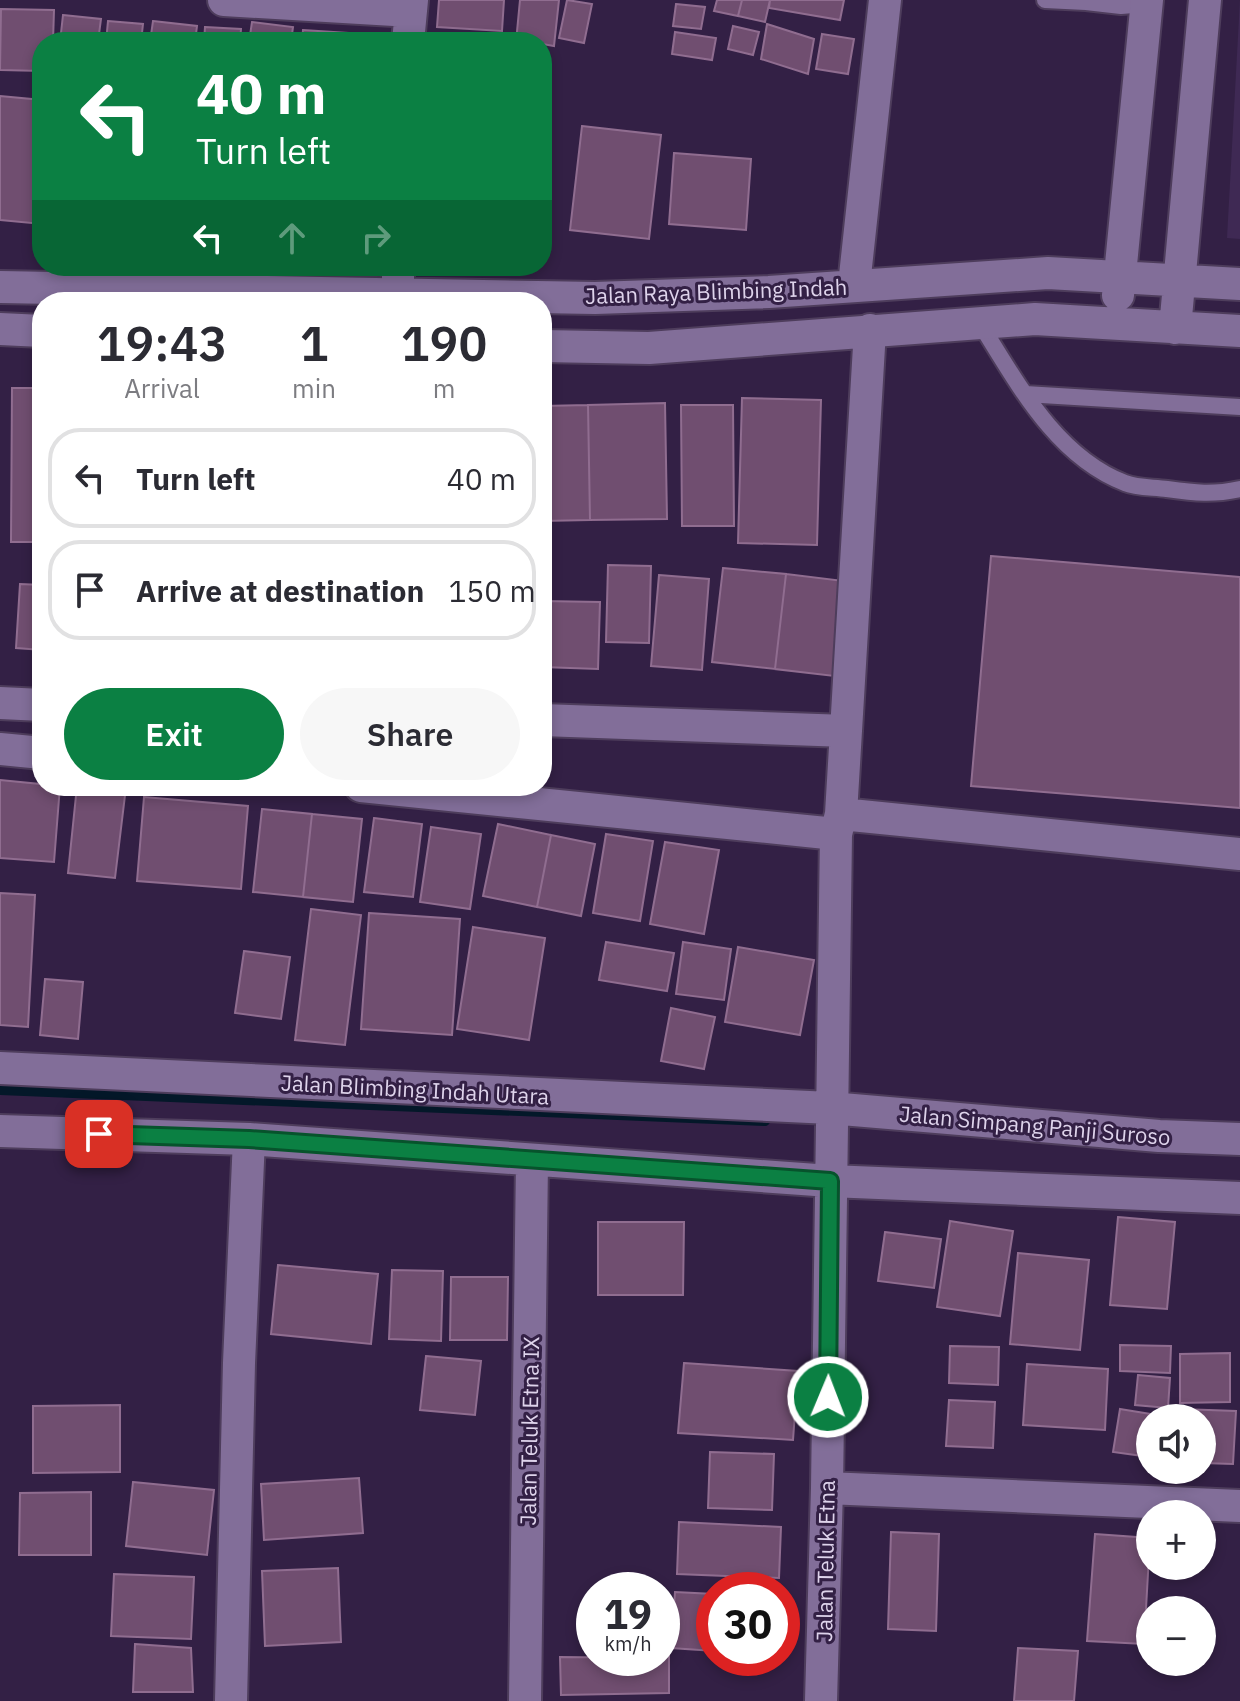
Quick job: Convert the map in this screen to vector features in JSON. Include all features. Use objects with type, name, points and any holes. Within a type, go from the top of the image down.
[{"type":"street","points":[[224,0],[410,18]]},
{"type":"street","points":[[854,285],[885,0]]},
{"type":"street","points":[[1175,328],[1205,0]]},
{"type":"street","points":[[1116,324],[1146,2]]},
{"type":"street","name":"Jalan Raya Blimbing Indah","points":[[552,296],[595,298],[769,292],[1048,273],[1240,284]]},
{"type":"street","name":"Jalan Raya Blimbing Indah","points":[[0,287],[398,288],[477,292]]},
{"type":"street","name":"Jalan Raya Blimbing Indah","points":[[552,346],[649,348],[1035,319],[1240,331]]},
{"type":"street","points":[[0,329],[32,331]]},
{"type":"street","name":"Jalan Teluk Etna","points":[[821,1701],[827,1488],[830,1108],[839,824],[870,330]]},
{"type":"street","points":[[0,703],[32,705]]},
{"type":"street","points":[[552,720],[846,731]]},
{"type":"street","points":[[0,749],[32,752]]},
{"type":"street","points":[[487,796],[1240,854]]},
{"type":"street","name":"Jalan Blimbing Indah Utara","points":[[0,1068],[830,1108]]},
{"type":"street","name":"Jalan Simpang Panji Suroso","points":[[830,1108],[1159,1136],[1240,1139]]},
{"type":"street","points":[[0,1131],[249,1139],[830,1181],[1240,1198]]},
{"type":"street","points":[[231,1701],[249,1139]]},
{"type":"street","name":"Jalan Teluk Etna IX","points":[[525,1701],[532,1161]]},
{"type":"street","points":[[827,1488],[1240,1506]]},
{"type":"lane","points":[[1045,0],[1121,6],[1146,2]]},
{"type":"lane","points":[[979,322],[1025,394],[1060,439],[1080,456],[1126,484],[1213,495],[1240,489]]},
{"type":"lane","points":[[1025,394],[1240,407]]},
{"type":"shaded area","points":[[1240,0],[1240,239],[1227,238]]},
{"type":"building","points":[[439,0],[504,0],[502,31],[437,27]]},
{"type":"building","points":[[520,0],[559,0],[554,46],[552,32],[517,32]]},
{"type":"building","points":[[567,0],[592,4],[584,43],[559,38]]},
{"type":"building","points":[[717,0],[742,0],[738,16],[714,11]]},
{"type":"building","points":[[742,0],[770,0],[765,22],[738,16]]},
{"type":"building","points":[[770,0],[844,0],[840,20],[769,8]]},
{"type":"building","points":[[676,4],[705,7],[701,29],[673,26]]},
{"type":"building","points":[[1,9],[54,10],[53,32],[32,32],[32,71],[0,70]]},
{"type":"building","points":[[63,15],[101,19],[99,32],[61,32]]},
{"type":"building","points":[[108,21],[143,24],[142,32],[107,32]]},
{"type":"building","points":[[153,21],[197,26],[196,32],[151,32]]},
{"type":"building","points":[[252,22],[293,27],[292,32],[250,32]]},
{"type":"building","points":[[767,24],[814,39],[808,74],[761,59]]},
{"type":"building","points":[[733,26],[759,32],[753,55],[728,49]]},
{"type":"building","points":[[205,27],[241,29],[241,32],[205,32]]},
{"type":"building","points":[[675,32],[716,38],[712,60],[672,54]]},
{"type":"building","points":[[822,34],[854,39],[848,74],[816,69]]},
{"type":"building","points":[[0,96],[32,99],[32,223],[0,220]]},
{"type":"building","points":[[582,126],[661,135],[649,239],[570,230]]},
{"type":"building","points":[[674,153],[751,159],[746,230],[669,224]]},
{"type":"building","points":[[12,388],[32,388],[32,542],[11,542]]},
{"type":"building","points":[[742,398],[821,400],[817,545],[738,543]]},
{"type":"building","points":[[665,403],[667,519],[590,520],[588,405]]},
{"type":"building","points":[[588,405],[590,520],[552,521],[552,406]]},
{"type":"building","points":[[681,405],[733,405],[734,526],[682,526]]},
{"type":"building","points":[[991,556],[1240,577],[1240,808],[971,786]]},
{"type":"building","points":[[608,565],[651,566],[649,643],[606,642]]},
{"type":"building","points":[[723,568],[786,574],[775,669],[712,662]]},
{"type":"building","points":[[786,574],[844,581],[834,676],[775,669]]},
{"type":"building","points":[[659,575],[709,579],[702,670],[651,666]]},
{"type":"building","points":[[20,584],[32,585],[32,649],[16,648]]},
{"type":"building","points":[[552,601],[600,602],[598,669],[552,667]]},
{"type":"building","points":[[0,780],[32,783],[32,796],[59,796],[54,862],[0,858]]},
{"type":"building","points":[[76,796],[125,796],[115,878],[68,873]]},
{"type":"building","points":[[144,797],[248,806],[241,889],[137,881]]},
{"type":"building","points":[[262,809],[312,814],[303,897],[253,892]]},
{"type":"building","points":[[312,814],[362,819],[353,902],[303,897]]},
{"type":"building","points":[[374,818],[422,824],[413,897],[364,892]]},
{"type":"building","points":[[498,824],[551,835],[537,907],[483,896]]},
{"type":"building","points":[[431,827],[481,834],[470,909],[420,902]]},
{"type":"building","points":[[606,834],[653,841],[640,921],[593,913]]},
{"type":"building","points":[[551,835],[595,844],[581,916],[537,907]]},
{"type":"building","points":[[665,842],[719,850],[704,934],[650,924]]},
{"type":"building","points":[[0,893],[35,895],[28,1027],[0,1025]]},
{"type":"building","points":[[311,909],[361,915],[345,1045],[295,1040]]},
{"type":"building","points":[[369,913],[460,919],[452,1035],[361,1029]]},
{"type":"building","points":[[473,927],[545,938],[529,1040],[457,1029]]},
{"type":"building","points":[[606,942],[674,953],[667,991],[599,980]]},
{"type":"building","points":[[683,942],[731,949],[724,1000],[676,994]]},
{"type":"building","points":[[738,947],[814,960],[800,1035],[725,1022]]},
{"type":"building","points":[[244,951],[290,957],[281,1019],[235,1013]]},
{"type":"building","points":[[45,979],[83,982],[78,1039],[40,1035]]},
{"type":"building","points":[[671,1008],[715,1017],[704,1069],[661,1061]]},
{"type":"building","points":[[1118,1217],[1175,1222],[1167,1309],[1110,1305]]},
{"type":"building","points":[[950,1221],[1013,1231],[1000,1316],[937,1307]]},
{"type":"building","points":[[598,1222],[684,1222],[683,1295],[598,1295]]},
{"type":"building","points":[[885,1232],[941,1239],[934,1288],[878,1281]]},
{"type":"building","points":[[1018,1253],[1089,1260],[1080,1350],[1010,1344]]},
{"type":"building","points":[[278,1265],[378,1274],[371,1344],[271,1334]]},
{"type":"building","points":[[392,1270],[443,1271],[441,1341],[389,1339]]},
{"type":"building","points":[[451,1277],[508,1277],[507,1340],[450,1340]]},
{"type":"building","points":[[1120,1345],[1171,1346],[1170,1373],[1120,1371]]},
{"type":"building","points":[[950,1346],[999,1347],[998,1385],[949,1383]]},
{"type":"building","points":[[1230,1353],[1230,1402],[1180,1403],[1180,1354]]},
{"type":"building","points":[[426,1356],[481,1361],[475,1415],[420,1410]]},
{"type":"building","points":[[684,1363],[798,1371],[793,1440],[678,1433]]},
{"type":"building","points":[[1027,1364],[1108,1369],[1105,1430],[1023,1425]]},
{"type":"building","points":[[1138,1375],[1170,1378],[1168,1404],[1135,1405]]},
{"type":"building","points":[[949,1400],[995,1402],[993,1448],[946,1446]]},
{"type":"building","points":[[120,1405],[120,1472],[33,1473],[33,1406]]},
{"type":"building","points":[[1120,1409],[1136,1412],[1136,1455],[1113,1452]]},
{"type":"building","points":[[1216,1410],[1236,1411],[1233,1464],[1216,1463]]},
{"type":"building","points":[[710,1452],[774,1454],[772,1510],[708,1508]]},
{"type":"building","points":[[359,1478],[363,1533],[264,1540],[261,1484]]},
{"type":"building","points":[[133,1482],[214,1490],[207,1555],[126,1546]]},
{"type":"building","points":[[91,1492],[91,1555],[19,1555],[20,1493]]},
{"type":"building","points":[[679,1522],[781,1527],[779,1572],[696,1572],[696,1575],[677,1572]]},
{"type":"building","points":[[891,1532],[939,1534],[936,1631],[888,1629]]},
{"type":"building","points":[[1095,1534],[1136,1537],[1136,1580],[1148,1580],[1147,1596],[1136,1596],[1136,1644],[1087,1641]]},
{"type":"building","points":[[338,1568],[341,1642],[265,1646],[262,1571]]},
{"type":"building","points":[[114,1574],[194,1577],[191,1639],[111,1636]]},
{"type":"building","points":[[680,1592],[696,1593],[696,1650],[680,1649]]},
{"type":"building","points":[[135,1644],[191,1648],[193,1692],[133,1692]]},
{"type":"building","points":[[1018,1648],[1078,1651],[1074,1701],[1014,1701]]},
{"type":"building","points":[[560,1657],[576,1657],[576,1676],[669,1676],[669,1693],[561,1695]]},
{"type":"waterway","points":[[0,1090],[765,1121]]},
{"type":"route","points":[[99,1134],[249,1139],[830,1181],[828,1397]]}]
